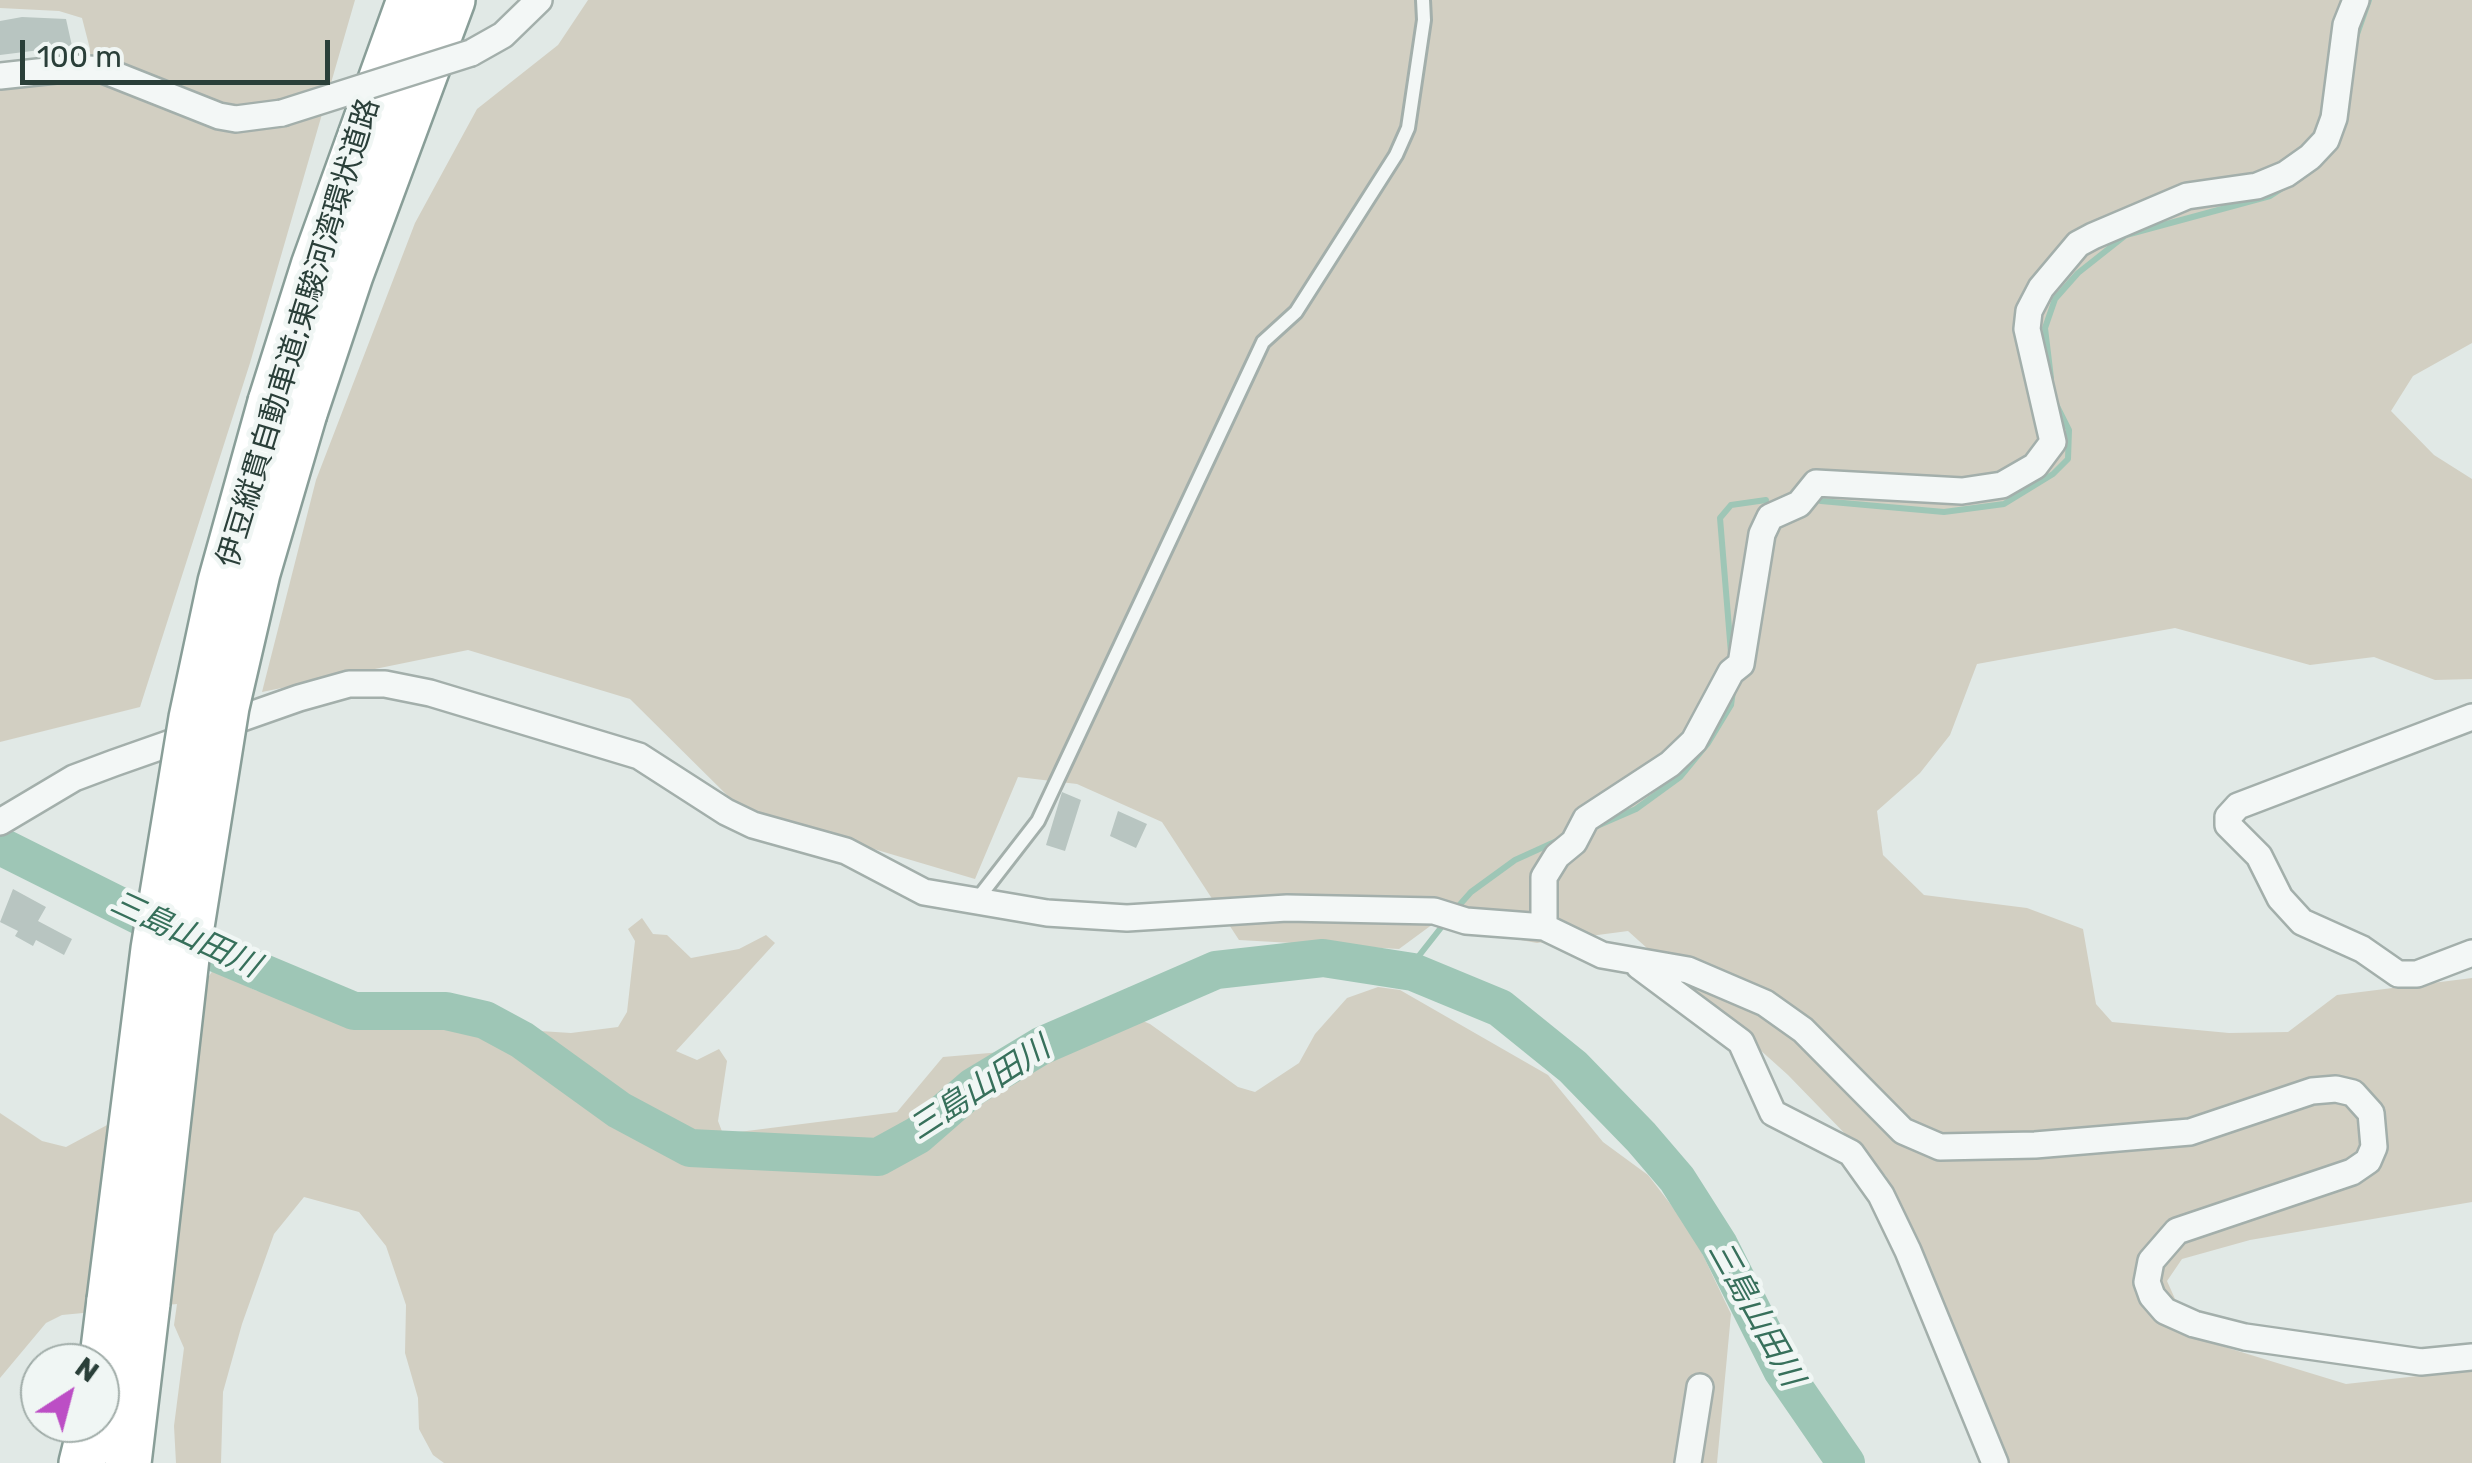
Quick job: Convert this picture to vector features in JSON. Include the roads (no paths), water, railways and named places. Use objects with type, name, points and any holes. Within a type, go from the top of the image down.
[{"type":"highway","points":[[314,266],[393,0]]},
{"type":"highway","name":"伊豆縦貫自動車道;東駿河湾環状道路","points":[[119,1343],[226,707],[257,573],[314,266],[410,0]]},
{"type":"highway","name":"伊豆縦貫自動車道;東駿河湾環状道路","points":[[288,408],[350,275],[452,0]]},
{"type":"highway","points":[[120,1432],[138,1463]]},
{"type":"street","points":[[0,76],[74,68],[103,70],[219,116],[236,118],[282,112],[471,53],[502,35],[540,0]]},
{"type":"street","points":[[1544,927],[1544,877],[1557,856],[1574,842],[1586,819],[1670,764],[1694,741],[1736,668],[1764,525],[1798,504],[1816,483],[1989,488],[2022,476],[2048,454],[2052,433],[2038,392],[2026,329],[2029,311],[2041,288],[2078,244],[2093,236],[2187,196],[2257,186],[2286,174],[2310,157],[2326,140],[2334,118],[2346,25],[2356,0]]},
{"type":"street","points":[[5,819],[74,778],[133,756],[332,689],[385,684],[430,693],[639,756],[754,826],[846,850],[924,892],[974,903],[1127,918],[1287,908],[1434,911],[1466,920],[1544,927],[1602,955],[1635,964],[1688,970],[1765,1003],[1803,1030],[1904,1130],[1940,1146],[2036,1145],[2190,1132],[2312,1091],[2352,1093],[2371,1113],[2375,1126],[2368,1161],[2352,1172],[2178,1231],[2151,1261],[2148,1282],[2152,1296],[2165,1310],[2194,1324],[2245,1337],[2421,1362],[2472,1357]]},
{"type":"street","points":[[2472,718],[2238,806],[2228,817],[2228,826],[2259,856],[2280,898],[2302,922],[2362,950],[2398,974],[2417,974],[2472,953]]},
{"type":"street","points":[[1635,964],[1741,1042],[1774,1113],[1851,1153],[1882,1196],[1908,1251],[1995,1463]]},
{"type":"street","points":[[1688,1463],[1697,1428],[1700,1386]]},
{"type":"lane","points":[[974,903],[1038,821],[1257,354],[1296,312],[1396,155],[1408,128],[1424,20],[1422,0]]},
{"type":"waterway","points":[[2356,37],[2369,0]]},
{"type":"waterway","points":[[2051,378],[2045,328],[2055,299],[2078,273],[2126,235],[2270,196],[2284,187]]},
{"type":"waterway","points":[[1821,501],[1944,512],[2004,504],[2053,474],[2068,459],[2069,430],[2056,404]]},
{"type":"waterway","points":[[1731,653],[1720,518],[1731,505],[1766,500]]},
{"type":"waterway","points":[[1590,829],[1636,809],[1680,777],[1708,743],[1731,705],[1733,691]]},
{"type":"waterway","points":[[1455,910],[1471,892],[1515,860],[1559,840]]},
{"type":"waterway","name":"三島山田川","points":[[0,846],[206,949],[354,1011],[446,1011],[485,1020],[522,1040],[619,1110],[690,1148],[878,1157],[918,1135],[973,1087],[1041,1046],[1216,970],[1323,958],[1413,972],[1500,1008],[1573,1067],[1641,1137],[1677,1179],[1719,1245],[1782,1370],[1846,1463]]},
{"type":"waterway","points":[[1407,971],[1447,920]]}]
